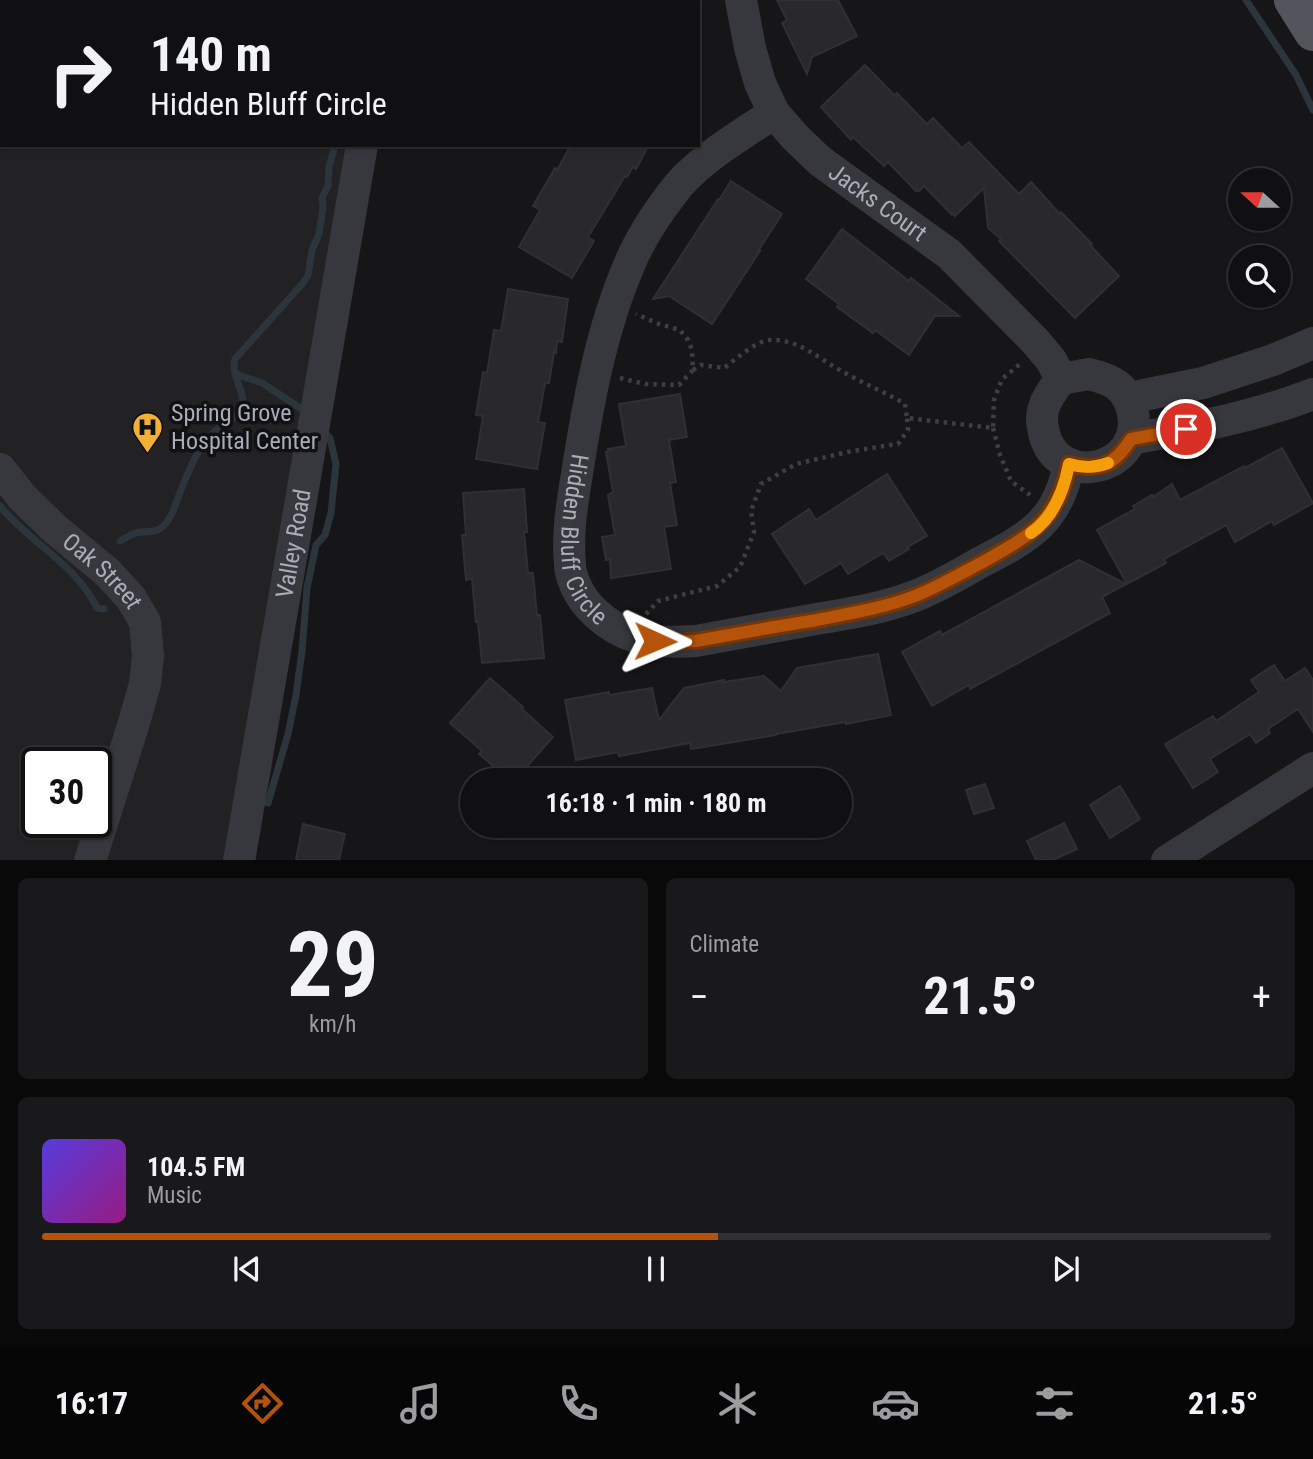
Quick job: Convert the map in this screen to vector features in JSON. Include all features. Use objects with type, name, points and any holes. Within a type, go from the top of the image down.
[{"type":"main road","points":[[1293,0],[1313,32]]},
{"type":"street","name":"Jacks Court","points":[[741,0],[760,83],[774,113],[820,161],[948,254],[1027,332],[1056,370]]},
{"type":"street","name":"Hidden Bluff Circle","points":[[774,113],[704,161],[673,192],[630,262],[614,304],[583,435],[569,528],[570,567],[580,595],[595,613],[619,632],[640,639],[696,641],[868,610],[915,596],[1009,548],[1036,529],[1053,509],[1065,484],[1069,464]]},
{"type":"street","name":"Valley Road","points":[[239,860],[362,147]]},
{"type":"street","points":[[1129,398],[1203,383],[1313,344]]},
{"type":"street","points":[[1056,370],[1110,380],[1129,398],[1135,421],[1131,439],[1123,453],[1113,461],[1099,467],[1083,468],[1069,464],[1056,455],[1046,442],[1041,424],[1044,405],[1056,370]]},
{"type":"street","points":[[1203,383],[1213,424]]},
{"type":"street","points":[[1131,439],[1213,424],[1285,405],[1313,394]]},
{"type":"street","name":"Oak Street","points":[[0,469],[23,498],[55,529],[108,573],[131,598],[145,622],[148,656],[145,684],[90,860]]},
{"type":"street","points":[[1167,860],[1313,768]]},
{"type":"path","points":[[614,304],[659,324],[680,330],[692,350],[693,370]]},
{"type":"path","points":[[596,371],[645,384],[679,385],[693,370],[702,365],[724,368],[768,340],[790,343],[811,351],[905,404],[908,430],[898,444],[796,464],[761,484],[751,511],[754,532],[740,567],[718,586],[658,601],[641,620],[640,639]]},
{"type":"path","points":[[1053,509],[1011,481],[993,428],[994,400],[1002,379],[1019,364],[1056,370]]},
{"type":"path","points":[[907,418],[993,428]]},
{"type":"shaded area","name":"Spring Grove Hospital Center","points":[[0,147],[350,147],[225,860],[0,860]]},
{"type":"building","points":[[777,0],[838,0],[857,36],[812,57],[807,74],[782,23],[787,20]]},
{"type":"building","points":[[865,65],[927,124],[933,118],[962,148],[969,142],[1019,194],[1031,182],[1092,244],[1090,245],[1119,276],[1075,318],[988,228],[984,188],[955,216],[952,215],[924,186],[916,191],[888,162],[884,166],[853,137],[851,140],[821,107]]},
{"type":"building","points":[[570,147],[648,147],[636,169],[633,167],[627,177],[625,176],[588,237],[594,241],[572,278],[519,247],[540,210],[533,206],[555,168],[557,170]]},
{"type":"building","points":[[731,181],[782,214],[712,324],[669,296],[653,299]]},
{"type":"building","points":[[842,229],[959,316],[935,316],[909,355],[837,307],[839,304],[806,279]]},
{"type":"building","points":[[508,289],[568,299],[562,342],[557,341],[549,383],[545,383],[538,422],[545,423],[537,469],[476,459],[483,416],[476,415],[483,372],[487,373],[494,330],[501,331]]},
{"type":"building","points":[[680,394],[687,437],[669,440],[676,482],[670,483],[677,525],[664,527],[671,569],[611,578],[610,559],[606,560],[602,537],[615,535],[608,495],[613,492],[606,452],[608,449],[626,446],[619,404]]},
{"type":"building","points":[[1282,448],[1313,503],[1274,525],[1272,521],[1235,542],[1226,525],[1164,559],[1166,563],[1127,584],[1097,530],[1172,484],[1180,500]]},
{"type":"building","points":[[887,474],[927,536],[889,561],[883,553],[848,574],[841,563],[805,584],[772,534],[809,509],[816,520]]},
{"type":"building","points":[[524,489],[528,573],[533,573],[544,658],[482,663],[472,579],[466,580],[462,535],[466,535],[463,493]]},
{"type":"building","points":[[1079,560],[1126,584],[1102,597],[1110,613],[970,689],[969,685],[932,706],[902,652],[940,631],[942,635]]},
{"type":"building","points":[[878,654],[891,715],[691,749],[690,743],[619,756],[618,752],[576,760],[565,700],[652,688],[659,720],[684,688],[764,676],[781,691],[797,668]]},
{"type":"building","points":[[1274,665],[1285,681],[1305,668],[1313,680],[1313,732],[1298,709],[1268,729],[1270,733],[1256,743],[1250,734],[1210,759],[1218,772],[1193,788],[1165,744],[1213,716],[1216,721],[1259,692],[1251,680]]},
{"type":"building","points":[[490,678],[553,737],[526,768],[496,768],[479,754],[482,751],[450,723]]},
{"type":"building","points":[[985,784],[994,808],[974,814],[966,790]]},
{"type":"building","points":[[1120,786],[1140,819],[1110,838],[1090,805]]},
{"type":"building","points":[[1064,823],[1077,849],[1053,860],[1036,860],[1027,841]]},
{"type":"building","points":[[303,824],[345,834],[339,860],[296,860]]},
{"type":"waterway","points":[[1246,0],[1296,75],[1313,110]]},
{"type":"waterway","points":[[120,541],[137,533],[156,531],[165,525],[203,445],[213,433],[243,409],[235,359],[308,275],[312,250],[319,234],[322,198],[328,186],[329,167],[334,147]]},
{"type":"waterway","points":[[236,374],[262,383],[307,414]]},
{"type":"waterway","points":[[268,803],[296,695],[307,588],[316,545],[325,535],[331,513],[336,464],[330,438],[323,431]]},
{"type":"waterway","points":[[0,506],[25,532],[65,566],[97,608],[104,609]]},
{"type":"slow traffic","points":[[1031,533],[1053,509],[1065,484],[1069,464],[1083,468],[1099,467],[1108,463]]},
{"type":"place","name":"Spring Grove Hospital Center","points":[[148,454]]},
{"type":"route","points":[[655,641],[696,641],[868,610],[915,596],[1009,548],[1036,529],[1053,509],[1065,484],[1069,464],[1083,468],[1099,467],[1123,453],[1131,439],[1186,429]]}]
